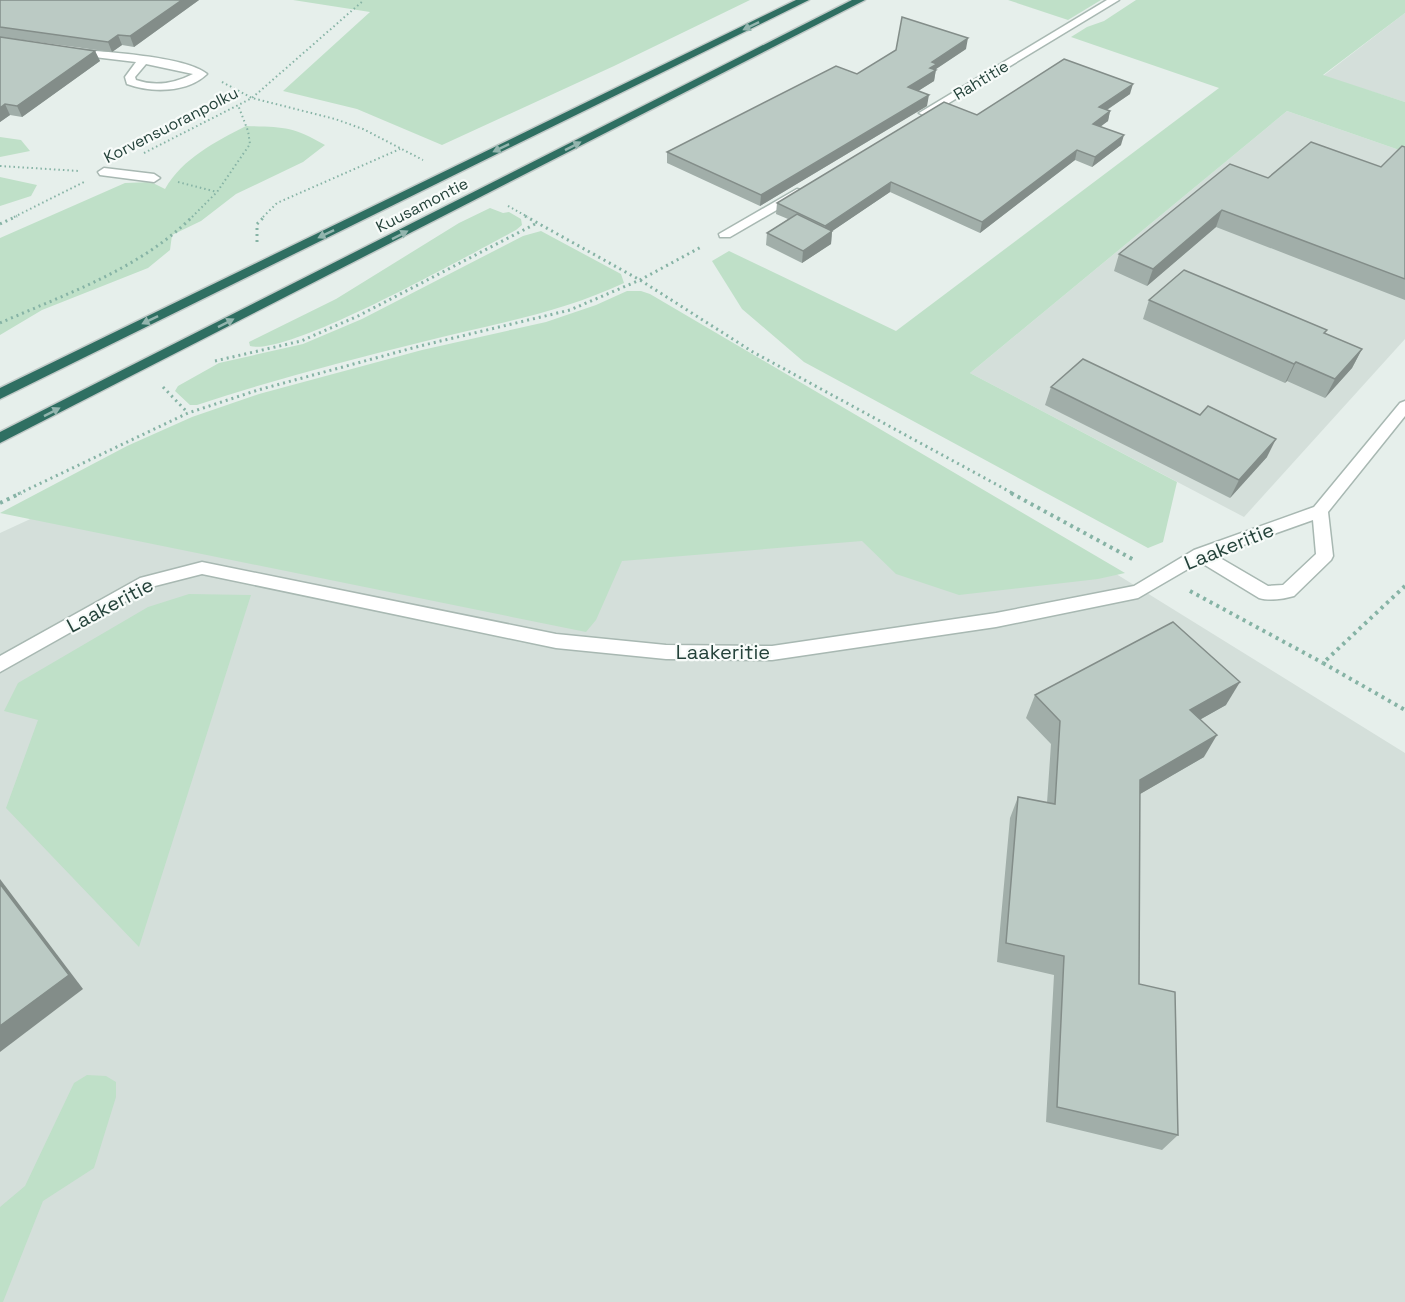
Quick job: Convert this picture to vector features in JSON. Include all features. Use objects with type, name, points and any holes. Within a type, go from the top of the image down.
[{"type":"highway","name":"Kuusamontie","points":[[0,394],[804,0]]},
{"type":"highway","name":"Kuusamontie","points":[[0,438],[860,0]]},
{"type":"street","name":"Rahtitie","points":[[912,121],[1114,0]]},
{"type":"street","points":[[59,50],[191,69],[202,74]]},
{"type":"street","points":[[142,62],[130,77],[130,82],[141,86],[175,85],[202,74]]},
{"type":"street","points":[[104,172],[154,178]]},
{"type":"street","points":[[725,234],[803,189]]},
{"type":"street","points":[[1200,554],[1265,593],[1288,591],[1325,556],[1320,511],[1405,406]]},
{"type":"street","name":"Laakeritie","points":[[0,665],[146,582],[202,568],[556,641],[666,652],[772,653],[996,620],[1138,592],[1200,554],[1320,511]]},
{"type":"path","name":"Korvensuoranpolku","points":[[0,224],[252,98],[363,0]]},
{"type":"path","points":[[202,74],[252,98],[335,119],[363,129],[429,163]]},
{"type":"path","points":[[0,323],[127,267],[171,238],[217,192],[250,144],[248,131],[238,105]]},
{"type":"path","points":[[258,244],[257,224],[277,203],[401,148]]},
{"type":"path","points":[[0,166],[104,172]]},
{"type":"path","points":[[154,178],[217,192]]},
{"type":"path","points":[[507,206],[640,280],[753,352],[1405,710]]},
{"type":"path","points":[[215,361],[302,341],[358,316],[537,224]]},
{"type":"path","points":[[0,503],[188,413],[304,377],[420,346],[562,313],[594,302],[640,280],[725,234]]},
{"type":"path","points":[[163,387],[188,413]]},
{"type":"path","points":[[1323,663],[1405,586]]},
{"type":"shaded area","points":[[1405,13],[1405,102],[1323,76]]},
{"type":"shaded area","points":[[1287,111],[1405,152],[1405,339],[1244,517],[970,373]]},
{"type":"shaded area","points":[[52,509],[604,555],[1021,515],[1405,753],[1405,1302],[0,1302],[0,533]]},
{"type":"green space","points":[[293,0],[750,0],[442,145],[357,109],[283,91],[370,12]]},
{"type":"green space","points":[[1008,0],[1101,0],[1068,20]]},
{"type":"green space","points":[[1136,0],[1405,0],[1405,13],[1323,75],[1405,102],[1405,152],[1287,111],[970,373],[1177,482],[1163,542],[1148,548],[804,362],[742,309],[712,261],[729,251],[896,331],[1219,88],[1071,37],[1087,27],[1104,21]]},
{"type":"green space","points":[[246,126],[287,129],[304,134],[325,145],[303,162],[236,194],[201,221],[172,235],[170,250],[148,268],[42,310],[0,335],[0,238],[125,183],[151,182],[165,189],[172,178],[190,160],[211,145]]},
{"type":"green space","points":[[0,137],[21,140],[30,151],[0,157]]},
{"type":"green space","points":[[0,177],[37,185],[31,196],[0,206]]},
{"type":"green space","points":[[490,208],[503,213],[509,212],[521,219],[522,225],[423,280],[340,320],[302,336],[271,345],[250,346],[249,342],[336,299],[459,223]]},
{"type":"green space","points":[[541,231],[621,274],[624,283],[548,311],[335,364],[197,405],[190,405],[175,391],[178,386],[219,363],[303,344],[362,319],[523,236]]},
{"type":"green space","points":[[627,291],[641,291],[650,294],[1125,573],[1098,579],[959,595],[896,574],[862,541],[622,561],[596,620],[586,632],[0,513],[127,446],[192,417],[259,394],[422,350],[546,322],[596,305]]},
{"type":"green space","points":[[189,594],[251,595],[139,947],[6,808],[38,720],[4,711],[18,683],[148,607]]},
{"type":"green space","points":[[87,1075],[106,1076],[116,1082],[116,1097],[94,1168],[43,1201],[3,1302],[0,1302],[0,1207],[25,1186],[74,1083]]},
{"type":"building","points":[[0,0],[182,0],[130,36],[118,35],[108,42],[0,27]]},
{"type":"building","points":[[902,17],[968,38],[932,62],[937,64],[930,68],[936,70],[908,87],[929,95],[761,195],[667,152],[836,66],[857,74],[896,50]]},
{"type":"building","points":[[0,37],[95,51],[17,106],[5,104],[0,108]]},
{"type":"building","points":[[1064,59],[1133,84],[1099,107],[1110,111],[1093,124],[1124,135],[1095,157],[1077,150],[982,222],[891,182],[825,226],[777,203],[944,102],[977,115]]},
{"type":"building","points":[[1311,142],[1381,167],[1402,146],[1405,147],[1405,279],[1222,210],[1153,269],[1119,254],[1230,164],[1268,178]]},
{"type":"building","points":[[797,214],[832,231],[803,251],[767,233]]},
{"type":"building","points":[[1184,270],[1327,330],[1324,333],[1362,349],[1335,379],[1296,362],[1294,364],[1149,300]]},
{"type":"building","points":[[1083,359],[1200,415],[1208,406],[1276,439],[1239,480],[1051,387]]},
{"type":"building","points":[[1173,622],[1240,682],[1190,710],[1217,735],[1140,780],[1139,984],[1175,992],[1178,1135],[1057,1107],[1064,956],[1006,943],[1018,797],[1055,804],[1060,721],[1035,695]]},
{"type":"building","points":[[0,884],[69,975],[0,1026]]}]
